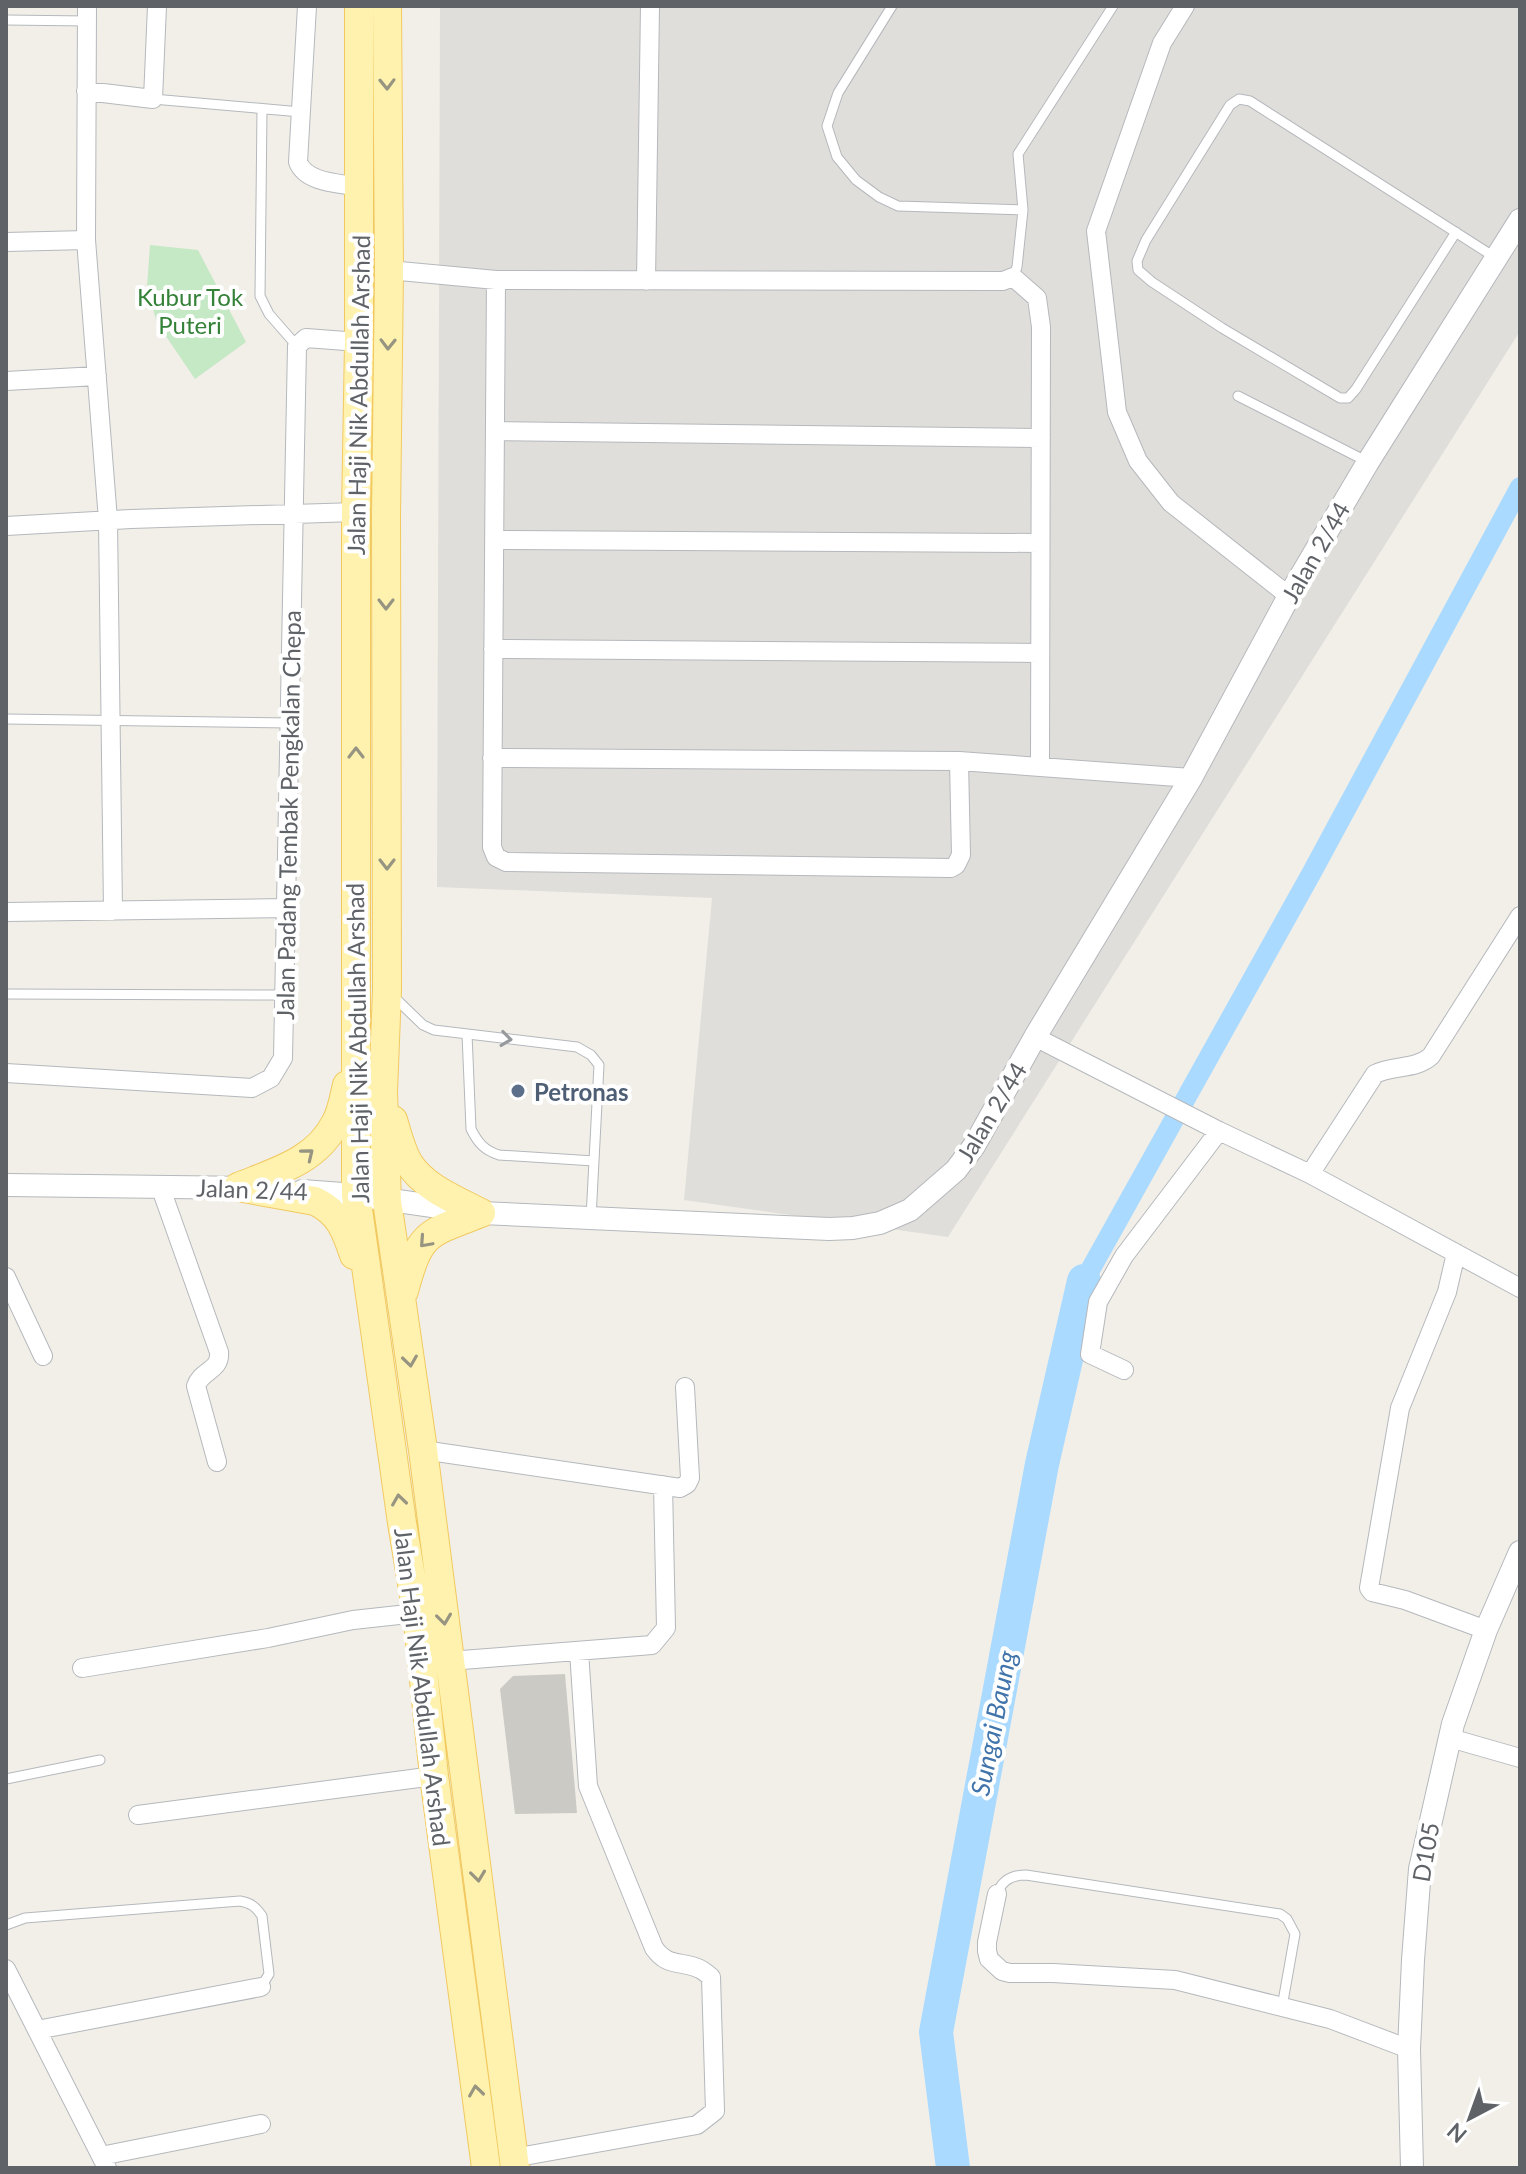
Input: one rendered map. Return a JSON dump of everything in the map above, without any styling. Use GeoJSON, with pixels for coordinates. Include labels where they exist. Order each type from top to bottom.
{"type":"FeatureCollection","features":[{"type":"Feature","properties":{"kind":"main road","name":"Jalan Haji Nik Abdullah Arshad"},"geometry":{"type":"LineString","coordinates":[[359,6],[356,1195],[417,1613],[434,1776],[486,2168]]}},
{"type":"Feature","properties":{"kind":"main road","name":"Jalan Haji Nik Abdullah Arshad"},"geometry":{"type":"LineString","coordinates":[[387,6],[387,990],[383,1092],[387,1201],[423,1450],[514,2163]]}},
{"type":"Feature","properties":{"kind":"main road"},"geometry":{"type":"LineString","coordinates":[[238,1187],[299,1162],[326,1138],[338,1120],[355,1053]]}},
{"type":"Feature","properties":{"kind":"main road"},"geometry":{"type":"LineString","coordinates":[[383,1092],[407,1160],[416,1173],[438,1191],[481,1213]]}},
{"type":"Feature","properties":{"kind":"main road"},"geometry":{"type":"LineString","coordinates":[[238,1187],[327,1206],[345,1227],[372,1309]]}},
{"type":"Feature","properties":{"kind":"main road"},"geometry":{"type":"LineString","coordinates":[[402,1301],[413,1258],[428,1236],[481,1213]]}},
{"type":"Feature","properties":{"kind":"street"},"geometry":{"type":"LineString","coordinates":[[86,91],[153,99],[157,6]]}},
{"type":"Feature","properties":{"kind":"street"},"geometry":{"type":"LineString","coordinates":[[307,6],[298,162],[308,176],[359,187]]}},
{"type":"Feature","properties":{"kind":"street"},"geometry":{"type":"LineString","coordinates":[[646,281],[650,6]]}},
{"type":"Feature","properties":{"kind":"street"},"geometry":{"type":"LineString","coordinates":[[1185,6],[1162,43],[1096,231],[1117,412],[1138,461],[1171,503],[1289,596]]}},
{"type":"Feature","properties":{"kind":"street"},"geometry":{"type":"LineString","coordinates":[[87,13],[86,240],[108,520],[113,911]]}},
{"type":"Feature","properties":{"kind":"street","name":"Jalan 2/44"},"geometry":{"type":"LineString","coordinates":[[6,1185],[238,1187],[356,1195],[481,1213],[829,1229],[880,1223],[910,1210],[956,1170],[974,1146],[1035,1037],[1191,778],[1289,596],[1368,462],[1520,220]]}},
{"type":"Feature","properties":{"kind":"street"},"geometry":{"type":"LineString","coordinates":[[6,242],[86,240]]}},
{"type":"Feature","properties":{"kind":"street"},"geometry":{"type":"LineString","coordinates":[[389,270],[496,280],[1003,281],[1013,277],[1034,294],[1039,306],[1041,327],[1040,767]]}},
{"type":"Feature","properties":{"kind":"street"},"geometry":{"type":"LineString","coordinates":[[496,280],[493,853],[501,861],[946,869],[956,865],[961,855],[959,761]]}},
{"type":"Feature","properties":{"kind":"street"},"geometry":{"type":"LineString","coordinates":[[297,346],[306,338],[359,342]]}},
{"type":"Feature","properties":{"kind":"street","name":"Jalan Padang Tembak Pengkalan Chepa"},"geometry":{"type":"LineString","coordinates":[[6,1073],[252,1088],[271,1078],[283,1058],[297,346]]}},
{"type":"Feature","properties":{"kind":"street"},"geometry":{"type":"LineString","coordinates":[[6,381],[97,376]]}},
{"type":"Feature","properties":{"kind":"street"},"geometry":{"type":"LineString","coordinates":[[495,431],[1041,438]]}},
{"type":"Feature","properties":{"kind":"street"},"geometry":{"type":"LineString","coordinates":[[6,526],[356,512]]}},
{"type":"Feature","properties":{"kind":"street"},"geometry":{"type":"LineString","coordinates":[[494,540],[1040,543]]}},
{"type":"Feature","properties":{"kind":"street"},"geometry":{"type":"LineString","coordinates":[[493,649],[1040,653]]}},
{"type":"Feature","properties":{"kind":"street"},"geometry":{"type":"LineString","coordinates":[[492,758],[959,761],[1191,778]]}},
{"type":"Feature","properties":{"kind":"street"},"geometry":{"type":"LineString","coordinates":[[6,912],[286,908]]}},
{"type":"Feature","properties":{"kind":"street"},"geometry":{"type":"LineString","coordinates":[[1310,1174],[1375,1074],[1421,1063],[1431,1056],[1520,916]]}},
{"type":"Feature","properties":{"kind":"street"},"geometry":{"type":"LineString","coordinates":[[1035,1037],[1310,1174],[1520,1288]]}},
{"type":"Feature","properties":{"kind":"street"},"geometry":{"type":"LineString","coordinates":[[1124,1370],[1090,1354],[1098,1302],[1124,1256],[1219,1131]]}},
{"type":"Feature","properties":{"kind":"street"},"geometry":{"type":"LineString","coordinates":[[160,1186],[219,1352],[216,1366],[200,1377],[196,1386],[217,1462]]}},
{"type":"Feature","properties":{"kind":"street"},"geometry":{"type":"LineString","coordinates":[[1456,1253],[1447,1292],[1400,1408],[1369,1588],[1372,1592],[1418,1604],[1486,1630]]}},
{"type":"Feature","properties":{"kind":"street"},"geometry":{"type":"LineString","coordinates":[[6,1277],[43,1356]]}},
{"type":"Feature","properties":{"kind":"street"},"geometry":{"type":"LineString","coordinates":[[423,1450],[680,1488],[690,1478],[685,1387]]}},
{"type":"Feature","properties":{"kind":"street"},"geometry":{"type":"LineString","coordinates":[[449,1661],[652,1645],[666,1628],[663,1485]]}},
{"type":"Feature","properties":{"kind":"street","name":"D105"},"geometry":{"type":"LineString","coordinates":[[1412,2168],[1409,2049],[1420,1869],[1450,1738],[1486,1630],[1520,1552]]}},
{"type":"Feature","properties":{"kind":"street"},"geometry":{"type":"LineString","coordinates":[[82,1668],[268,1638],[353,1620],[417,1613]]}},
{"type":"Feature","properties":{"kind":"street"},"geometry":{"type":"LineString","coordinates":[[514,2163],[697,2125],[715,2111],[711,1977],[700,1969],[671,1963],[654,1948],[588,1786],[579,1651]]}},
{"type":"Feature","properties":{"kind":"street"},"geometry":{"type":"LineString","coordinates":[[1450,1738],[1520,1758]]}},
{"type":"Feature","properties":{"kind":"street"},"geometry":{"type":"LineString","coordinates":[[138,1815],[434,1776]]}},
{"type":"Feature","properties":{"kind":"street"},"geometry":{"type":"LineString","coordinates":[[997,1894],[987,1951],[989,1959],[1002,1971],[1175,1980],[1330,2019],[1409,2049]]}},
{"type":"Feature","properties":{"kind":"street"},"geometry":{"type":"LineString","coordinates":[[6,1969],[102,2164],[261,2124]]}},
{"type":"Feature","properties":{"kind":"street"},"geometry":{"type":"LineString","coordinates":[[37,2030],[261,1987]]}},
{"type":"Feature","properties":{"kind":"lane"},"geometry":{"type":"LineString","coordinates":[[892,6],[838,93],[827,126],[837,157],[856,180],[898,206],[1023,210]]}},
{"type":"Feature","properties":{"kind":"lane"},"geometry":{"type":"LineString","coordinates":[[1013,277],[1017,267],[1023,210],[1017,158],[1019,150],[1113,6]]}},
{"type":"Feature","properties":{"kind":"lane"},"geometry":{"type":"LineString","coordinates":[[6,20],[87,13]]}},
{"type":"Feature","properties":{"kind":"lane"},"geometry":{"type":"LineString","coordinates":[[153,99],[301,112]]}},
{"type":"Feature","properties":{"kind":"lane"},"geometry":{"type":"LineString","coordinates":[[1456,232],[1348,398],[1340,398],[1222,328],[1152,282],[1138,270],[1137,261],[1146,240],[1230,105],[1239,99],[1250,101],[1456,232],[1496,258]]}},
{"type":"Feature","properties":{"kind":"lane"},"geometry":{"type":"LineString","coordinates":[[262,109],[260,296],[269,314],[297,346]]}},
{"type":"Feature","properties":{"kind":"lane"},"geometry":{"type":"LineString","coordinates":[[1238,396],[1368,462]]}},
{"type":"Feature","properties":{"kind":"lane"},"geometry":{"type":"LineString","coordinates":[[6,719],[289,723]]}},
{"type":"Feature","properties":{"kind":"lane"},"geometry":{"type":"LineString","coordinates":[[387,990],[423,1025],[434,1030],[577,1047],[591,1055],[599,1065],[591,1218]]}},
{"type":"Feature","properties":{"kind":"lane"},"geometry":{"type":"LineString","coordinates":[[6,994],[284,995]]}},
{"type":"Feature","properties":{"kind":"lane"},"geometry":{"type":"LineString","coordinates":[[467,1034],[471,1129],[478,1142],[499,1155],[594,1161]]}},
{"type":"Feature","properties":{"kind":"lane"},"geometry":{"type":"LineString","coordinates":[[6,1779],[100,1760]]}},
{"type":"Feature","properties":{"kind":"lane"},"geometry":{"type":"LineString","coordinates":[[997,1894],[1010,1877],[1026,1875],[1280,1914],[1287,1919],[1295,1934],[1282,2007]]}},
{"type":"Feature","properties":{"kind":"lane"},"geometry":{"type":"LineString","coordinates":[[6,1925],[25,1918],[240,1901],[257,1908],[262,1916],[269,1974],[261,1987]]}},
{"type":"Feature","properties":{"kind":"shaded area"},"geometry":{"type":"Polygon","coordinates":[[[440,6],[1520,6],[1520,331],[948,1237],[684,1200],[712,898],[437,887],[440,6]]]}},
{"type":"Feature","properties":{"kind":"green space","name":"Kubur Tok Puteri"},"geometry":{"type":"Polygon","coordinates":[[[150,245],[198,250],[246,342],[195,379],[157,323],[147,287],[150,245]]]}},
{"type":"Feature","properties":{"kind":"building"},"geometry":{"type":"Polygon","coordinates":[[[565,1674],[577,1813],[515,1814],[500,1689],[513,1676],[565,1674]]]}},
{"type":"Feature","properties":{"kind":"waterway"},"geometry":{"type":"LineString","coordinates":[[1084,1281],[1311,874],[1520,487]]}},
{"type":"Feature","properties":{"kind":"waterway","name":"Sungai Baung"},"geometry":{"type":"LineString","coordinates":[[953,2168],[936,2032],[1042,1464],[1084,1281]]}},
{"type":"Feature","properties":{"kind":"place","name":"Petronas"},"geometry":{"type":"Point","coordinates":[518,1091]}}]}
